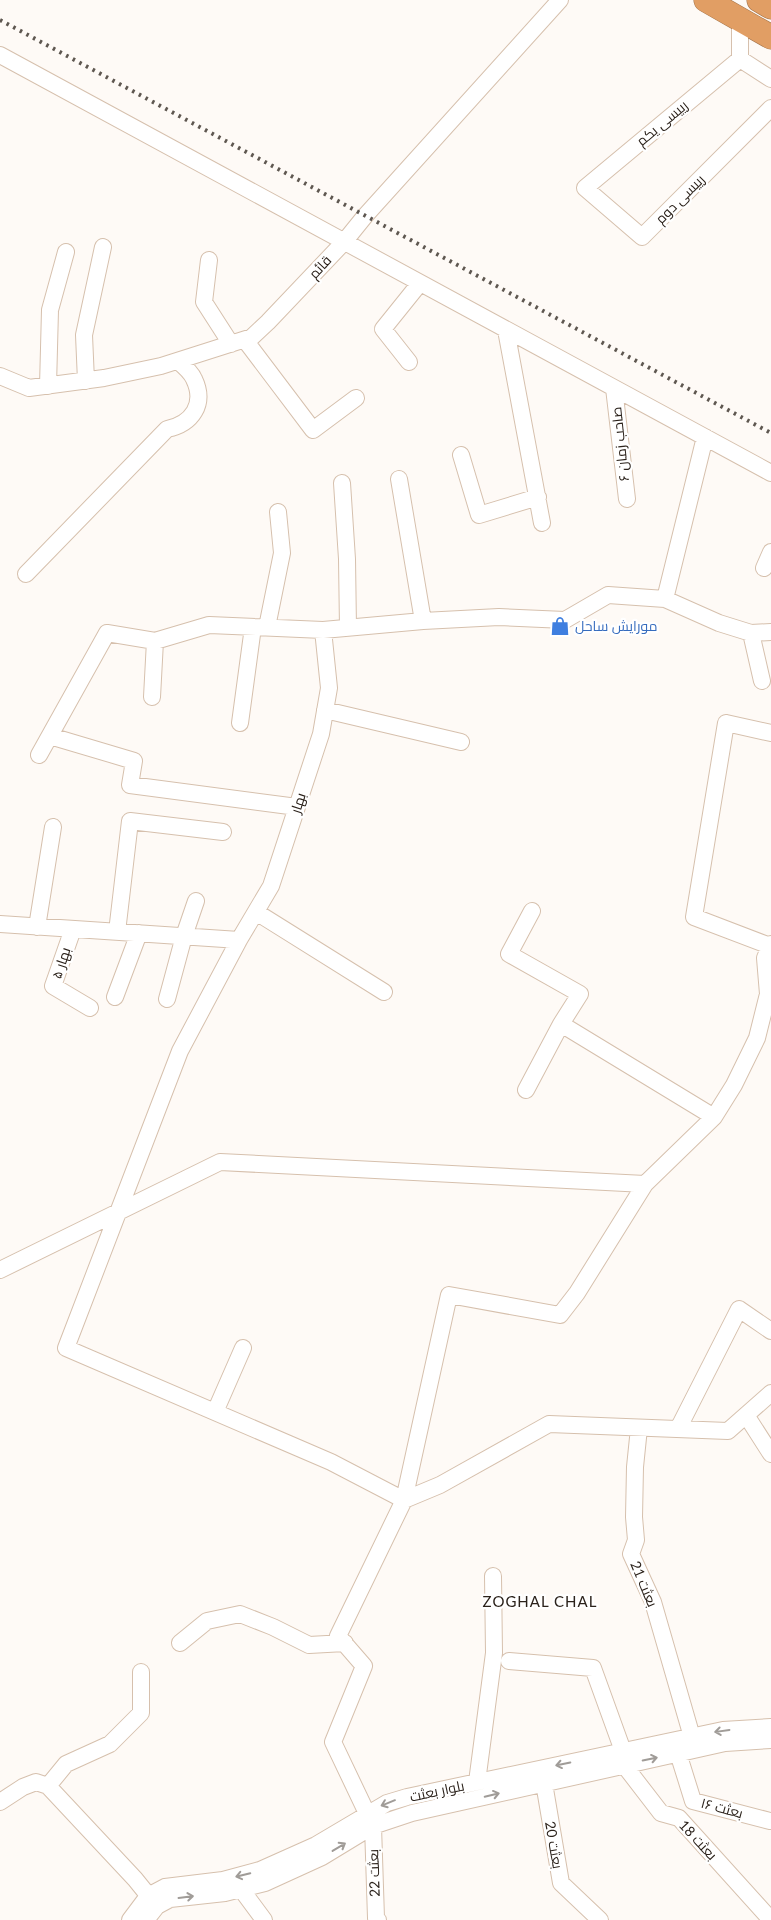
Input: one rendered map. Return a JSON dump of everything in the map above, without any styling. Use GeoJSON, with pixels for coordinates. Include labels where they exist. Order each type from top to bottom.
{"type":"FeatureCollection","features":[{"type":"Feature","properties":{"kind":"highway"},"geometry":{"type":"LineString","coordinates":[[706,0],[771,37]]}},
{"type":"Feature","properties":{"kind":"highway"},"geometry":{"type":"LineString","coordinates":[[759,0],[771,7]]}},
{"type":"Feature","properties":{"kind":"street","name":"قائم"},"geometry":{"type":"LineString","coordinates":[[0,376],[29,388],[48,386],[161,366],[252,338],[344,242],[365,216],[560,0]]}},
{"type":"Feature","properties":{"kind":"street"},"geometry":{"type":"LineString","coordinates":[[740,20],[740,59],[771,79]]}},
{"type":"Feature","properties":{"kind":"street"},"geometry":{"type":"LineString","coordinates":[[0,55],[771,473]]}},
{"type":"Feature","properties":{"kind":"street","name":"رییسی یکم"},"geometry":{"type":"LineString","coordinates":[[585,188],[740,59]]}},
{"type":"Feature","properties":{"kind":"street","name":"رییسی دوم"},"geometry":{"type":"LineString","coordinates":[[585,188],[642,236],[771,108]]}},
{"type":"Feature","properties":{"kind":"street"},"geometry":{"type":"LineString","coordinates":[[86,380],[84,335],[104,247]]}},
{"type":"Feature","properties":{"kind":"street"},"geometry":{"type":"LineString","coordinates":[[48,386],[50,310],[66,252]]}},
{"type":"Feature","properties":{"kind":"street"},"geometry":{"type":"LineString","coordinates":[[209,260],[204,302],[313,430],[356,398]]}},
{"type":"Feature","properties":{"kind":"street"},"geometry":{"type":"LineString","coordinates":[[408,362],[383,329],[420,283]]}},
{"type":"Feature","properties":{"kind":"street"},"geometry":{"type":"LineString","coordinates":[[506,330],[542,523]]}},
{"type":"Feature","properties":{"kind":"street"},"geometry":{"type":"LineString","coordinates":[[26,574],[167,429],[178,427],[188,421],[198,403],[198,390],[194,376],[178,360]]}},
{"type":"Feature","properties":{"kind":"street","name":"صاحب زمان ۶"},"geometry":{"type":"LineString","coordinates":[[614,388],[627,499]]}},
{"type":"Feature","properties":{"kind":"street"},"geometry":{"type":"LineString","coordinates":[[665,599],[705,437]]}},
{"type":"Feature","properties":{"kind":"street"},"geometry":{"type":"LineString","coordinates":[[461,455],[479,515],[538,497]]}},
{"type":"Feature","properties":{"kind":"street"},"geometry":{"type":"LineString","coordinates":[[399,479],[422,621]]}},
{"type":"Feature","properties":{"kind":"street"},"geometry":{"type":"LineString","coordinates":[[342,483],[348,628]]}},
{"type":"Feature","properties":{"kind":"street"},"geometry":{"type":"LineString","coordinates":[[240,723],[260,627],[282,553],[278,512]]}},
{"type":"Feature","properties":{"kind":"street"},"geometry":{"type":"LineString","coordinates":[[764,568],[771,552]]}},
{"type":"Feature","properties":{"kind":"street"},"geometry":{"type":"LineString","coordinates":[[39,755],[107,633],[155,641],[209,624],[323,630],[422,621],[500,617],[565,620],[608,596],[665,599],[719,623],[750,633],[771,632]]}},
{"type":"Feature","properties":{"kind":"street","name":"بهار"},"geometry":{"type":"LineString","coordinates":[[215,1412],[66,1348],[180,1051],[239,940],[271,886],[321,734],[329,688],[323,630]]}},
{"type":"Feature","properties":{"kind":"street"},"geometry":{"type":"LineString","coordinates":[[750,633],[762,681]]}},
{"type":"Feature","properties":{"kind":"street"},"geometry":{"type":"LineString","coordinates":[[152,697],[155,641]]}},
{"type":"Feature","properties":{"kind":"street"},"geometry":{"type":"LineString","coordinates":[[325,710],[461,742]]}},
{"type":"Feature","properties":{"kind":"street"},"geometry":{"type":"LineString","coordinates":[[370,1820],[332,1742],[364,1666],[338,1636],[404,1500],[449,1296],[560,1315],[577,1293],[646,1184],[714,1118],[734,1085],[757,1038],[769,994],[765,958],[770,945],[694,917],[726,723],[771,733]]}},
{"type":"Feature","properties":{"kind":"street"},"geometry":{"type":"LineString","coordinates":[[50,736],[134,761],[130,785],[297,807]]}},
{"type":"Feature","properties":{"kind":"street"},"geometry":{"type":"LineString","coordinates":[[118,932],[130,821],[223,832]]}},
{"type":"Feature","properties":{"kind":"street"},"geometry":{"type":"LineString","coordinates":[[37,926],[52,828]]}},
{"type":"Feature","properties":{"kind":"street"},"geometry":{"type":"LineString","coordinates":[[167,999],[184,936],[196,901]]}},
{"type":"Feature","properties":{"kind":"street"},"geometry":{"type":"LineString","coordinates":[[526,1090],[561,1024],[580,994],[509,954],[532,911]]}},
{"type":"Feature","properties":{"kind":"street"},"geometry":{"type":"LineString","coordinates":[[256,912],[384,992]]}},
{"type":"Feature","properties":{"kind":"street"},"geometry":{"type":"LineString","coordinates":[[0,924],[239,940]]}},
{"type":"Feature","properties":{"kind":"street","name":"بهار ۵"},"geometry":{"type":"LineString","coordinates":[[72,929],[53,986],[90,1008]]}},
{"type":"Feature","properties":{"kind":"street"},"geometry":{"type":"LineString","coordinates":[[115,997],[139,933]]}},
{"type":"Feature","properties":{"kind":"street"},"geometry":{"type":"LineString","coordinates":[[561,1024],[714,1118]]}},
{"type":"Feature","properties":{"kind":"street"},"geometry":{"type":"LineString","coordinates":[[0,1270],[220,1162],[646,1184]]}},
{"type":"Feature","properties":{"kind":"street"},"geometry":{"type":"LineString","coordinates":[[678,1429],[739,1309],[771,1331]]}},
{"type":"Feature","properties":{"kind":"street"},"geometry":{"type":"LineString","coordinates":[[243,1348],[215,1412],[331,1462],[404,1500]]}},
{"type":"Feature","properties":{"kind":"street"},"geometry":{"type":"LineString","coordinates":[[404,1500],[440,1485],[549,1424],[728,1431],[771,1393]]}},
{"type":"Feature","properties":{"kind":"street"},"geometry":{"type":"LineString","coordinates":[[746,1415],[771,1454]]}},
{"type":"Feature","properties":{"kind":"street","name":"بعثت 21"},"geometry":{"type":"LineString","coordinates":[[639,1428],[634,1516],[636,1540],[631,1554],[653,1602],[692,1736]]}},
{"type":"Feature","properties":{"kind":"street"},"geometry":{"type":"LineString","coordinates":[[477,1782],[494,1653],[493,1576]]}},
{"type":"Feature","properties":{"kind":"street"},"geometry":{"type":"LineString","coordinates":[[180,1643],[207,1621],[240,1614],[273,1627],[309,1645],[345,1644]]}},
{"type":"Feature","properties":{"kind":"street","name":"بعثت 18"},"geometry":{"type":"LineString","coordinates":[[509,1661],[593,1668],[624,1758],[661,1813],[679,1818],[771,1920]]}},
{"type":"Feature","properties":{"kind":"street"},"geometry":{"type":"LineString","coordinates":[[48,1786],[66,1764],[110,1744],[141,1713],[142,1672]]}},
{"type":"Feature","properties":{"kind":"street","name":"بلوار بعثت"},"geometry":{"type":"LineString","coordinates":[[146,1920],[153,1901],[165,1887],[222,1880],[260,1870],[370,1820],[412,1813],[544,1783],[692,1736],[723,1730],[771,1727]]}},
{"type":"Feature","properties":{"kind":"street","name":"بلوار بعثت"},"geometry":{"type":"LineString","coordinates":[[153,1901],[225,1893],[265,1883],[322,1857],[370,1820],[387,1803],[407,1796],[477,1782],[624,1758],[678,1753],[725,1743],[771,1740]]}},
{"type":"Feature","properties":{"kind":"street","name":"بعثت ۱۶"},"geometry":{"type":"LineString","coordinates":[[678,1753],[693,1801],[770,1821]]}},
{"type":"Feature","properties":{"kind":"street"},"geometry":{"type":"LineString","coordinates":[[0,1802],[23,1787],[36,1782],[48,1786],[135,1879],[153,1901],[130,1920]]}},
{"type":"Feature","properties":{"kind":"street","name":"بعثت 20"},"geometry":{"type":"LineString","coordinates":[[544,1783],[561,1883],[600,1920]]}},
{"type":"Feature","properties":{"kind":"street","name":"بعثت 22"},"geometry":{"type":"LineString","coordinates":[[370,1820],[376,1918],[378,1920]]}},
{"type":"Feature","properties":{"kind":"street"},"geometry":{"type":"LineString","coordinates":[[241,1888],[264,1920]]}},
{"type":"Feature","properties":{"kind":"railway"},"geometry":{"type":"LineString","coordinates":[[0,20],[771,433]]}},
{"type":"Feature","properties":{"kind":"place","name":"مورایش ساحل"},"geometry":{"type":"Point","coordinates":[560,626]}},
{"type":"Feature","properties":{"kind":"district","name":"ZOGHAL CHAL"},"geometry":{"type":"Point","coordinates":[540,1602]}}]}
